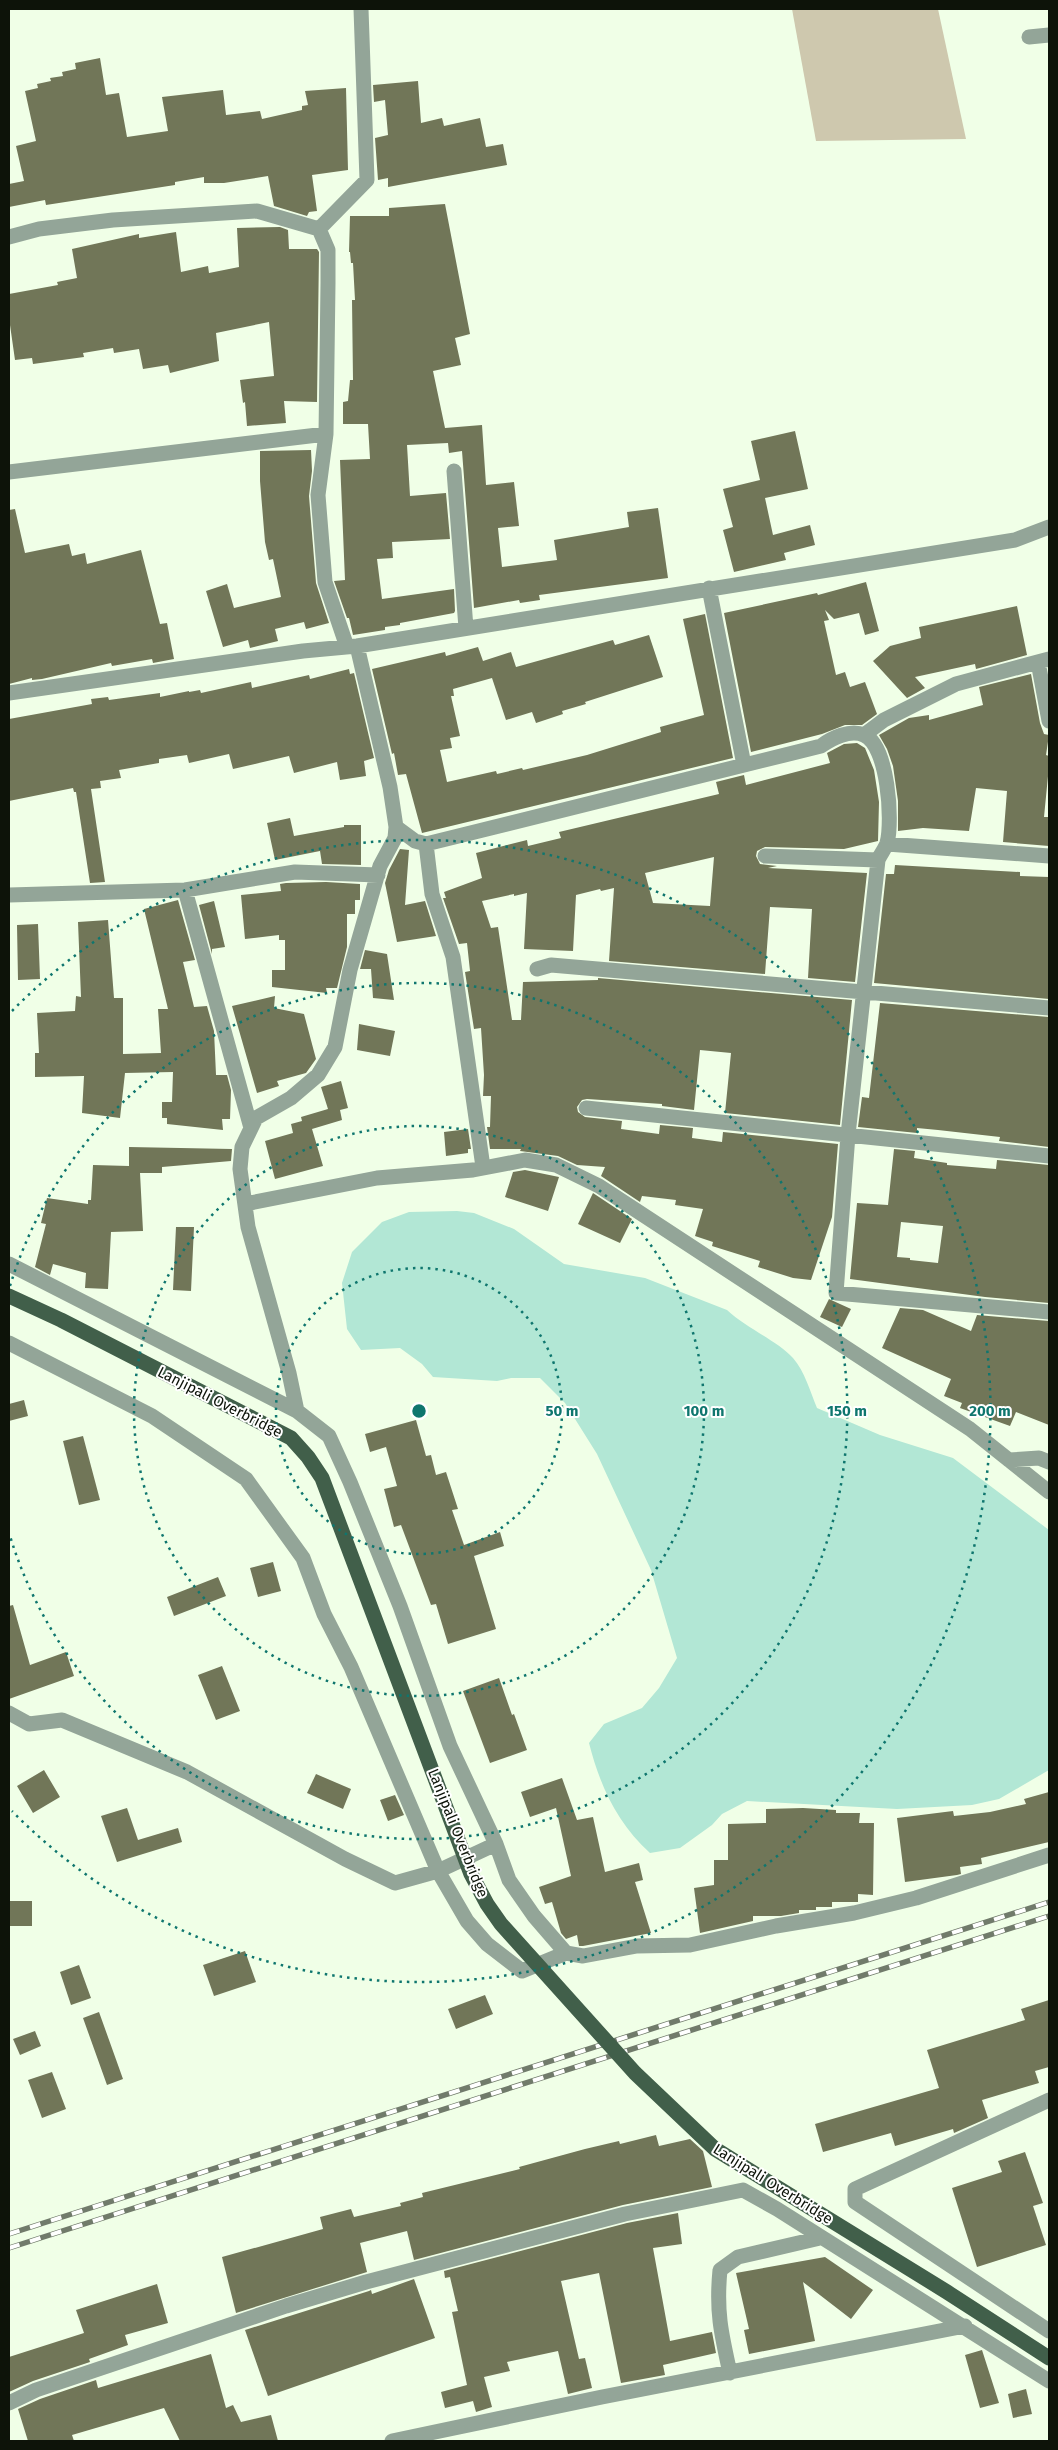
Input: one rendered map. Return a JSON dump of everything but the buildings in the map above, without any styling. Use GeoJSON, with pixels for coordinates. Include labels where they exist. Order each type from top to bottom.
{"type":"FeatureCollection","features":[{"type":"Feature","properties":{"kind":"main road","name":"Lanjipali Overbridge"},"geometry":{"type":"LineString","coordinates":[[9,1296],[61,1320],[291,1438],[308,1457],[322,1478],[471,1874],[487,1904],[501,1924],[642,2080],[715,2149],[947,2292],[1049,2358]]}},
{"type":"Feature","properties":{"kind":"street"},"geometry":{"type":"LineString","coordinates":[[319,228],[367,180],[361,9]]}},
{"type":"Feature","properties":{"kind":"street"},"geometry":{"type":"LineString","coordinates":[[1029,36],[1049,35]]}},
{"type":"Feature","properties":{"kind":"street"},"geometry":{"type":"LineString","coordinates":[[9,237],[39,229],[113,220],[257,211],[319,228]]}},
{"type":"Feature","properties":{"kind":"street"},"geometry":{"type":"LineString","coordinates":[[297,1411],[289,1373],[248,1227],[240,1169],[242,1147],[256,1118],[291,1098],[318,1075],[336,1047],[350,970],[380,866],[395,838],[396,827],[390,787],[352,646],[326,582],[318,494],[326,434],[328,250],[319,228]]}},
{"type":"Feature","properties":{"kind":"street"},"geometry":{"type":"LineString","coordinates":[[9,472],[326,434]]}},
{"type":"Feature","properties":{"kind":"street"},"geometry":{"type":"LineString","coordinates":[[454,471],[466,628]]}},
{"type":"Feature","properties":{"kind":"street"},"geometry":{"type":"LineString","coordinates":[[9,693],[303,651],[352,646],[466,628],[1015,540],[1049,527]]}},
{"type":"Feature","properties":{"kind":"street"},"geometry":{"type":"LineString","coordinates":[[709,588],[744,765]]}},
{"type":"Feature","properties":{"kind":"street"},"geometry":{"type":"LineString","coordinates":[[396,827],[415,841],[426,844],[821,746],[830,740],[847,734],[864,735],[884,720],[956,684],[1044,661],[1049,721]]}},
{"type":"Feature","properties":{"kind":"street"},"geometry":{"type":"LineString","coordinates":[[864,735],[876,747],[886,779],[890,808],[887,844],[878,860],[862,991],[848,1135],[836,1293],[1049,1312]]}},
{"type":"Feature","properties":{"kind":"street"},"geometry":{"type":"LineString","coordinates":[[426,844],[432,894],[453,957],[483,1168]]}},
{"type":"Feature","properties":{"kind":"street"},"geometry":{"type":"LineString","coordinates":[[887,844],[1049,856]]}},
{"type":"Feature","properties":{"kind":"street"},"geometry":{"type":"LineString","coordinates":[[765,856],[878,860]]}},
{"type":"Feature","properties":{"kind":"street"},"geometry":{"type":"LineString","coordinates":[[9,896],[185,890],[295,872],[378,875]]}},
{"type":"Feature","properties":{"kind":"street"},"geometry":{"type":"LineString","coordinates":[[185,890],[251,1128]]}},
{"type":"Feature","properties":{"kind":"street"},"geometry":{"type":"LineString","coordinates":[[537,969],[551,965],[1049,1008]]}},
{"type":"Feature","properties":{"kind":"street"},"geometry":{"type":"LineString","coordinates":[[586,1108],[1049,1156]]}},
{"type":"Feature","properties":{"kind":"street"},"geometry":{"type":"LineString","coordinates":[[244,1204],[377,1178],[483,1168],[525,1160],[556,1165],[599,1186],[970,1429],[1049,1492]]}},
{"type":"Feature","properties":{"kind":"street"},"geometry":{"type":"LineString","coordinates":[[9,1264],[297,1411],[329,1436],[347,1474],[400,1606],[450,1746],[496,1844],[509,1880],[534,1916],[566,1953]]}},
{"type":"Feature","properties":{"kind":"street"},"geometry":{"type":"LineString","coordinates":[[9,1343],[152,1416],[246,1479],[303,1558],[324,1614],[351,1667],[438,1871],[467,1921],[487,1944],[522,1972],[566,1953],[583,1956],[637,1946],[690,1945],[776,1926],[854,1913],[916,1898],[1049,1855]]}},
{"type":"Feature","properties":{"kind":"street"},"geometry":{"type":"LineString","coordinates":[[1009,1460],[1039,1458],[1049,1462]]}},
{"type":"Feature","properties":{"kind":"street"},"geometry":{"type":"LineString","coordinates":[[9,1713],[29,1724],[62,1720],[187,1772],[345,1860],[395,1883],[438,1871],[496,1844]]}},
{"type":"Feature","properties":{"kind":"street"},"geometry":{"type":"LineString","coordinates":[[1049,2100],[855,2189],[855,2202],[1049,2331]]}},
{"type":"Feature","properties":{"kind":"street"},"geometry":{"type":"LineString","coordinates":[[9,2403],[36,2390],[286,2306],[366,2282],[626,2214],[743,2190],[777,2209],[820,2238],[965,2326],[1049,2381]]}},
{"type":"Feature","properties":{"kind":"street"},"geometry":{"type":"LineString","coordinates":[[730,2373],[720,2331],[717,2301],[720,2270],[738,2258],[820,2238]]}},
{"type":"Feature","properties":{"kind":"street"},"geometry":{"type":"LineString","coordinates":[[392,2441],[602,2397],[965,2326]]}},
{"type":"Feature","properties":{"kind":"shaded area"},"geometry":{"type":"Polygon","coordinates":[[[792,9],[938,9],[966,139],[816,141],[792,9]]]}},
{"type":"Feature","properties":{"kind":"water"},"geometry":{"type":"Polygon","coordinates":[[[457,1211],[474,1213],[514,1229],[564,1264],[645,1278],[727,1310],[793,1358],[804,1375],[817,1408],[880,1435],[953,1458],[1049,1530],[1049,1770],[999,1799],[972,1805],[897,1809],[747,1801],[722,1814],[712,1825],[680,1848],[650,1853],[628,1829],[611,1803],[593,1759],[589,1743],[604,1724],[642,1708],[659,1688],[677,1658],[651,1570],[597,1454],[565,1403],[540,1378],[511,1378],[497,1381],[433,1377],[422,1364],[400,1348],[361,1350],[347,1329],[342,1283],[352,1252],[382,1222],[409,1212],[457,1211]]]}},
{"type":"Feature","properties":{"kind":"railway"},"geometry":{"type":"LineString","coordinates":[[9,2234],[1049,1902]]}},
{"type":"Feature","properties":{"kind":"railway"},"geometry":{"type":"LineString","coordinates":[[9,2248],[1049,1916]]}}]}
